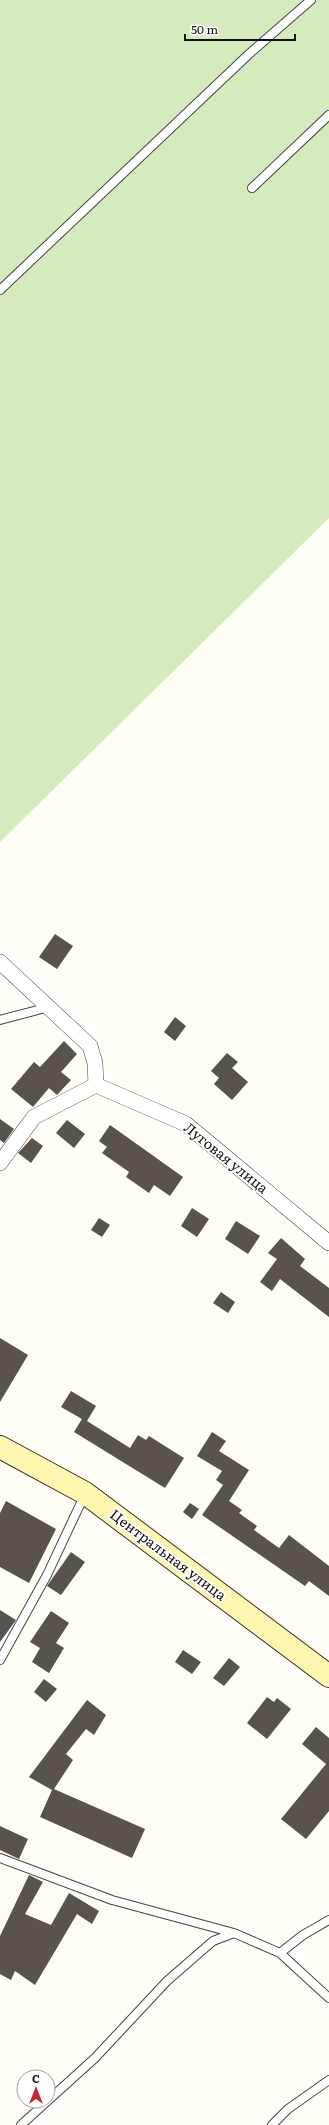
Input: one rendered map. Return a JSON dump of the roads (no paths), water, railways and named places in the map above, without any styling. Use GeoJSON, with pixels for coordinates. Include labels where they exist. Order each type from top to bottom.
{"type":"FeatureCollection","features":[{"type":"Feature","properties":{"kind":"main road","name":"Центральная улица"},"geometry":{"type":"LineString","coordinates":[[0,1447],[86,1493],[329,1676]]}},
{"type":"Feature","properties":{"kind":"street"},"geometry":{"type":"LineString","coordinates":[[0,962],[90,1046],[95,1063],[96,1085],[34,1117],[0,1163]]}},
{"type":"Feature","properties":{"kind":"street","name":"Луговая улица"},"geometry":{"type":"LineString","coordinates":[[96,1085],[186,1124],[329,1242]]}},
{"type":"Feature","properties":{"kind":"lane"},"geometry":{"type":"LineString","coordinates":[[0,290],[250,54],[311,0]]}},
{"type":"Feature","properties":{"kind":"lane"},"geometry":{"type":"LineString","coordinates":[[252,188],[329,115]]}},
{"type":"Feature","properties":{"kind":"lane"},"geometry":{"type":"LineString","coordinates":[[0,1020],[48,1007]]}},
{"type":"Feature","properties":{"kind":"lane"},"geometry":{"type":"LineString","coordinates":[[0,1660],[47,1575],[86,1493]]}},
{"type":"Feature","properties":{"kind":"lane"},"geometry":{"type":"LineString","coordinates":[[0,1858],[112,1900],[234,1933],[280,1953],[329,1998]]}},
{"type":"Feature","properties":{"kind":"lane"},"geometry":{"type":"LineString","coordinates":[[280,1953],[303,1935],[329,1920]]}},
{"type":"Feature","properties":{"kind":"lane"},"geometry":{"type":"LineString","coordinates":[[21,2125],[95,2058],[167,1981],[213,1941],[234,1933]]}},
{"type":"Feature","properties":{"kind":"lane"},"geometry":{"type":"LineString","coordinates":[[272,2125],[288,2109],[329,2080]]}}]}
